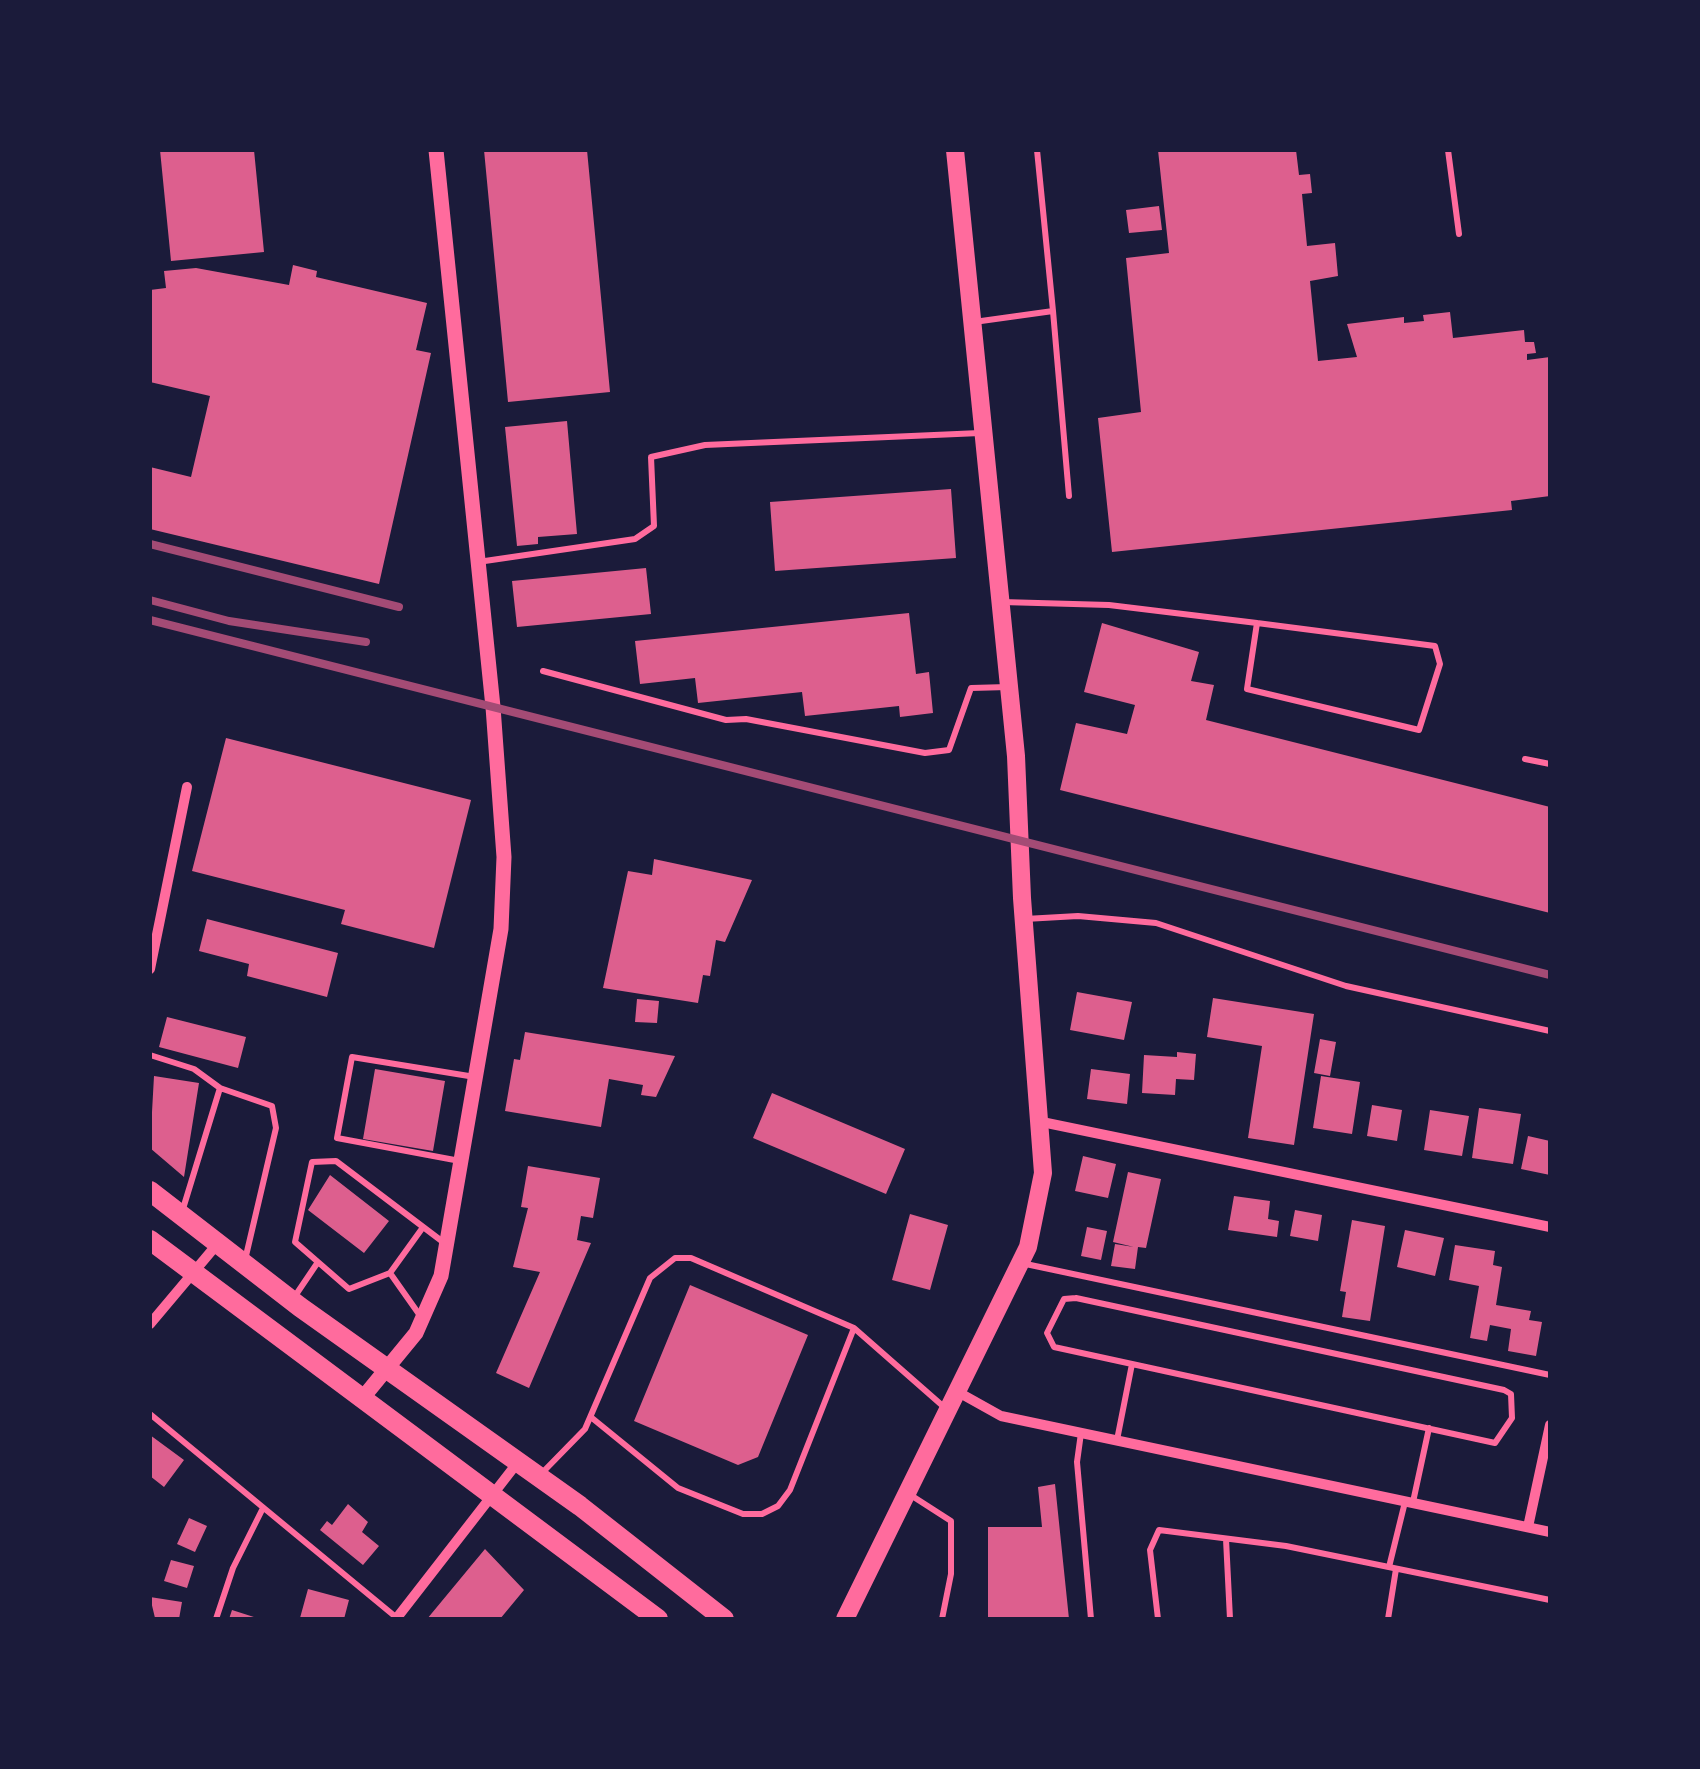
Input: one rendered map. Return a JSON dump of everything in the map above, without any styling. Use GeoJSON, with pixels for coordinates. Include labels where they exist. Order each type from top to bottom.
{"type":"FeatureCollection","features":[{"type":"Feature","properties":{"kind":"main road"},"geometry":{"type":"LineString","coordinates":[[845,1619],[1020,1263],[1040,1202],[1042,1122],[1024,919],[1010,687],[955,150]]}},
{"type":"Feature","properties":{"kind":"main road"},"geometry":{"type":"LineString","coordinates":[[150,1191],[292,1300],[538,1476],[724,1619]]}},
{"type":"Feature","properties":{"kind":"main road"},"geometry":{"type":"LineString","coordinates":[[150,1240],[658,1619]]}},
{"type":"Feature","properties":{"kind":"street"},"geometry":{"type":"LineString","coordinates":[[362,1400],[423,1320],[448,1246],[501,929],[504,856],[436,150]]}},
{"type":"Feature","properties":{"kind":"street"},"geometry":{"type":"LineString","coordinates":[[150,970],[187,787]]}},
{"type":"Feature","properties":{"kind":"street"},"geometry":{"type":"LineString","coordinates":[[1042,1122],[1550,1227]]}},
{"type":"Feature","properties":{"kind":"street"},"geometry":{"type":"LineString","coordinates":[[150,1324],[218,1242]]}},
{"type":"Feature","properties":{"kind":"street"},"geometry":{"type":"LineString","coordinates":[[958,1392],[1000,1416],[1550,1532]]}},
{"type":"Feature","properties":{"kind":"street"},"geometry":{"type":"LineString","coordinates":[[1528,1527],[1550,1424]]}},
{"type":"Feature","properties":{"kind":"street"},"geometry":{"type":"LineString","coordinates":[[396,1619],[519,1462]]}},
{"type":"Feature","properties":{"kind":"lane"},"geometry":{"type":"LineString","coordinates":[[1037,150],[1069,496]]}},
{"type":"Feature","properties":{"kind":"lane"},"geometry":{"type":"LineString","coordinates":[[1448,150],[1458,234]]}},
{"type":"Feature","properties":{"kind":"lane"},"geometry":{"type":"LineString","coordinates":[[972,322],[1053,312]]}},
{"type":"Feature","properties":{"kind":"lane"},"geometry":{"type":"LineString","coordinates":[[477,562],[635,539],[654,526],[650,456],[706,445],[984,432]]}},
{"type":"Feature","properties":{"kind":"lane"},"geometry":{"type":"LineString","coordinates":[[1001,602],[1109,605],[1257,623],[1435,646],[1440,664],[1419,730],[1246,688],[1257,623]]}},
{"type":"Feature","properties":{"kind":"lane"},"geometry":{"type":"LineString","coordinates":[[543,671],[726,720],[746,719],[925,754],[949,750],[971,688],[1010,687]]}},
{"type":"Feature","properties":{"kind":"lane"},"geometry":{"type":"LineString","coordinates":[[1525,759],[1550,764]]}},
{"type":"Feature","properties":{"kind":"lane"},"geometry":{"type":"LineString","coordinates":[[1024,919],[1078,916],[1156,924],[1346,986],[1550,1031]]}},
{"type":"Feature","properties":{"kind":"lane"},"geometry":{"type":"LineString","coordinates":[[150,1056],[194,1069],[220,1088],[272,1106],[276,1128],[244,1261]]}},
{"type":"Feature","properties":{"kind":"lane"},"geometry":{"type":"LineString","coordinates":[[462,1162],[336,1138],[352,1057],[476,1077]]}},
{"type":"Feature","properties":{"kind":"lane"},"geometry":{"type":"LineString","coordinates":[[181,1214],[220,1088]]}},
{"type":"Feature","properties":{"kind":"lane"},"geometry":{"type":"LineString","coordinates":[[421,1230],[390,1273],[349,1290],[296,1242],[312,1162],[336,1161],[421,1230],[448,1246]]}},
{"type":"Feature","properties":{"kind":"lane"},"geometry":{"type":"LineString","coordinates":[[538,1476],[568,1450],[592,1418],[650,1278],[675,1258],[691,1258],[854,1328],[948,1412]]}},
{"type":"Feature","properties":{"kind":"lane"},"geometry":{"type":"LineString","coordinates":[[292,1300],[318,1262]]}},
{"type":"Feature","properties":{"kind":"lane"},"geometry":{"type":"LineString","coordinates":[[1020,1263],[1550,1374]]}},
{"type":"Feature","properties":{"kind":"lane"},"geometry":{"type":"LineString","coordinates":[[390,1273],[423,1320]]}},
{"type":"Feature","properties":{"kind":"lane"},"geometry":{"type":"LineString","coordinates":[[1064,1299],[1511,1394],[1512,1418],[1495,1443],[1430,1428],[1054,1347],[1047,1333],[1064,1299]]}},
{"type":"Feature","properties":{"kind":"lane"},"geometry":{"type":"LineString","coordinates":[[592,1418],[678,1488],[743,1514],[762,1514],[778,1506],[790,1490],[854,1328]]}},
{"type":"Feature","properties":{"kind":"lane"},"geometry":{"type":"LineString","coordinates":[[1118,1440],[1132,1364]]}},
{"type":"Feature","properties":{"kind":"lane"},"geometry":{"type":"LineString","coordinates":[[150,1414],[396,1619]]}},
{"type":"Feature","properties":{"kind":"lane"},"geometry":{"type":"LineString","coordinates":[[1388,1619],[1393,1568],[1430,1428]]}},
{"type":"Feature","properties":{"kind":"lane"},"geometry":{"type":"LineString","coordinates":[[1081,1433],[1077,1462],[1092,1619]]}},
{"type":"Feature","properties":{"kind":"lane"},"geometry":{"type":"LineString","coordinates":[[908,1493],[950,1521],[951,1574],[942,1619]]}},
{"type":"Feature","properties":{"kind":"lane"},"geometry":{"type":"LineString","coordinates":[[216,1619],[233,1568],[264,1508]]}},
{"type":"Feature","properties":{"kind":"lane"},"geometry":{"type":"LineString","coordinates":[[1158,1619],[1150,1550],[1159,1530],[1393,1568],[1550,1600]]}},
{"type":"Feature","properties":{"kind":"lane"},"geometry":{"type":"LineString","coordinates":[[1226,1539],[1230,1619]]}},
{"type":"Feature","properties":{"kind":"building"},"geometry":{"type":"Polygon","coordinates":[[[160,150],[254,150],[264,252],[171,261],[160,150]]]}},
{"type":"Feature","properties":{"kind":"building"},"geometry":{"type":"Polygon","coordinates":[[[484,150],[587,150],[610,392],[508,402],[484,150]]]}},
{"type":"Feature","properties":{"kind":"building"},"geometry":{"type":"Polygon","coordinates":[[[1158,150],[1296,150],[1299,175],[1310,174],[1312,193],[1302,194],[1307,246],[1335,243],[1338,276],[1310,281],[1318,361],[1357,357],[1347,324],[1404,317],[1404,323],[1424,321],[1423,315],[1450,312],[1453,338],[1524,330],[1525,342],[1534,342],[1536,353],[1527,354],[1527,360],[1550,357],[1550,496],[1511,501],[1512,510],[1112,552],[1098,418],[1141,412],[1126,258],[1169,253],[1158,150]]]}},
{"type":"Feature","properties":{"kind":"building"},"geometry":{"type":"Polygon","coordinates":[[[1159,206],[1162,230],[1129,233],[1126,210],[1159,206]]]}},
{"type":"Feature","properties":{"kind":"building"},"geometry":{"type":"Polygon","coordinates":[[[293,265],[317,271],[316,277],[427,303],[416,350],[431,353],[379,584],[150,529],[150,467],[191,477],[210,396],[150,382],[150,290],[166,288],[164,271],[196,268],[289,285],[293,265]]]}},
{"type":"Feature","properties":{"kind":"building"},"geometry":{"type":"Polygon","coordinates":[[[567,421],[577,534],[538,537],[538,544],[517,546],[505,427],[567,421]]]}},
{"type":"Feature","properties":{"kind":"building"},"geometry":{"type":"Polygon","coordinates":[[[951,489],[956,558],[775,571],[770,502],[951,489]]]}},
{"type":"Feature","properties":{"kind":"building"},"geometry":{"type":"Polygon","coordinates":[[[646,568],[651,614],[517,627],[512,581],[646,568]]]}},
{"type":"Feature","properties":{"kind":"building"},"geometry":{"type":"Polygon","coordinates":[[[909,613],[916,674],[929,672],[933,713],[900,717],[899,706],[805,716],[802,692],[698,703],[695,678],[640,684],[635,641],[909,613]]]}},
{"type":"Feature","properties":{"kind":"building"},"geometry":{"type":"Polygon","coordinates":[[[1102,623],[1199,652],[1191,681],[1214,685],[1206,720],[1550,807],[1550,913],[1060,790],[1076,723],[1127,734],[1135,705],[1084,692],[1102,623]]]}},
{"type":"Feature","properties":{"kind":"building"},"geometry":{"type":"Polygon","coordinates":[[[226,738],[471,800],[434,948],[341,924],[345,910],[192,871],[226,738]]]}},
{"type":"Feature","properties":{"kind":"building"},"geometry":{"type":"Polygon","coordinates":[[[654,859],[752,880],[725,942],[716,940],[710,976],[703,975],[698,1003],[603,988],[628,871],[652,875],[654,859]]]}},
{"type":"Feature","properties":{"kind":"building"},"geometry":{"type":"Polygon","coordinates":[[[207,919],[338,953],[327,997],[247,976],[249,964],[199,951],[207,919]]]}},
{"type":"Feature","properties":{"kind":"building"},"geometry":{"type":"Polygon","coordinates":[[[1077,992],[1132,1002],[1124,1040],[1070,1030],[1077,992]]]}},
{"type":"Feature","properties":{"kind":"building"},"geometry":{"type":"Polygon","coordinates":[[[1213,998],[1314,1014],[1294,1145],[1248,1138],[1262,1046],[1207,1037],[1213,998]]]}},
{"type":"Feature","properties":{"kind":"building"},"geometry":{"type":"Polygon","coordinates":[[[637,999],[659,1001],[657,1023],[635,1022],[637,999]]]}},
{"type":"Feature","properties":{"kind":"building"},"geometry":{"type":"Polygon","coordinates":[[[167,1017],[246,1037],[238,1068],[159,1047],[167,1017]]]}},
{"type":"Feature","properties":{"kind":"building"},"geometry":{"type":"Polygon","coordinates":[[[525,1032],[675,1056],[656,1097],[641,1095],[643,1085],[609,1079],[601,1127],[505,1111],[514,1059],[520,1060],[525,1032]]]}},
{"type":"Feature","properties":{"kind":"building"},"geometry":{"type":"Polygon","coordinates":[[[1320,1039],[1336,1042],[1330,1076],[1314,1073],[1320,1039]]]}},
{"type":"Feature","properties":{"kind":"building"},"geometry":{"type":"Polygon","coordinates":[[[1177,1052],[1196,1054],[1194,1080],[1176,1079],[1175,1095],[1142,1093],[1144,1055],[1177,1057],[1177,1052]]]}},
{"type":"Feature","properties":{"kind":"building"},"geometry":{"type":"Polygon","coordinates":[[[375,1069],[445,1081],[433,1151],[363,1139],[375,1069]]]}},
{"type":"Feature","properties":{"kind":"building"},"geometry":{"type":"Polygon","coordinates":[[[1091,1069],[1130,1074],[1127,1104],[1087,1099],[1091,1069]]]}},
{"type":"Feature","properties":{"kind":"building"},"geometry":{"type":"Polygon","coordinates":[[[154,1076],[199,1083],[184,1177],[150,1148],[154,1076]]]}},
{"type":"Feature","properties":{"kind":"building"},"geometry":{"type":"Polygon","coordinates":[[[1321,1076],[1360,1082],[1352,1134],[1313,1128],[1321,1076]]]}},
{"type":"Feature","properties":{"kind":"building"},"geometry":{"type":"Polygon","coordinates":[[[772,1093],[905,1149],[886,1194],[753,1138],[772,1093]]]}},
{"type":"Feature","properties":{"kind":"building"},"geometry":{"type":"Polygon","coordinates":[[[1372,1105],[1402,1110],[1397,1141],[1367,1136],[1372,1105]]]}},
{"type":"Feature","properties":{"kind":"building"},"geometry":{"type":"Polygon","coordinates":[[[1479,1108],[1521,1114],[1513,1164],[1472,1158],[1479,1108]]]}},
{"type":"Feature","properties":{"kind":"building"},"geometry":{"type":"Polygon","coordinates":[[[1430,1110],[1469,1116],[1462,1156],[1424,1150],[1430,1110]]]}},
{"type":"Feature","properties":{"kind":"building"},"geometry":{"type":"Polygon","coordinates":[[[1528,1136],[1550,1141],[1550,1175],[1521,1169],[1528,1136]]]}},
{"type":"Feature","properties":{"kind":"building"},"geometry":{"type":"Polygon","coordinates":[[[1083,1156],[1116,1164],[1108,1198],[1075,1191],[1083,1156]]]}},
{"type":"Feature","properties":{"kind":"building"},"geometry":{"type":"Polygon","coordinates":[[[528,1166],[600,1178],[593,1218],[581,1216],[577,1240],[591,1243],[529,1388],[496,1373],[540,1272],[513,1267],[528,1208],[521,1207],[528,1166]]]}},
{"type":"Feature","properties":{"kind":"building"},"geometry":{"type":"Polygon","coordinates":[[[1128,1172],[1161,1179],[1146,1248],[1138,1247],[1135,1269],[1111,1266],[1115,1244],[1134,1247],[1113,1242],[1128,1172]]]}},
{"type":"Feature","properties":{"kind":"building"},"geometry":{"type":"Polygon","coordinates":[[[330,1175],[389,1221],[364,1253],[308,1210],[330,1175]]]}},
{"type":"Feature","properties":{"kind":"building"},"geometry":{"type":"Polygon","coordinates":[[[1234,1196],[1270,1201],[1268,1219],[1279,1221],[1277,1237],[1228,1230],[1234,1196]]]}},
{"type":"Feature","properties":{"kind":"building"},"geometry":{"type":"Polygon","coordinates":[[[1295,1210],[1322,1215],[1318,1241],[1290,1236],[1295,1210]]]}},
{"type":"Feature","properties":{"kind":"building"},"geometry":{"type":"Polygon","coordinates":[[[910,1214],[948,1225],[930,1290],[892,1280],[910,1214]]]}},
{"type":"Feature","properties":{"kind":"building"},"geometry":{"type":"Polygon","coordinates":[[[1352,1220],[1385,1226],[1370,1321],[1342,1317],[1346,1292],[1340,1291],[1352,1220]]]}},
{"type":"Feature","properties":{"kind":"building"},"geometry":{"type":"Polygon","coordinates":[[[1087,1227],[1107,1231],[1101,1260],[1081,1256],[1087,1227]]]}},
{"type":"Feature","properties":{"kind":"building"},"geometry":{"type":"Polygon","coordinates":[[[1405,1230],[1444,1238],[1435,1276],[1397,1267],[1405,1230]]]}},
{"type":"Feature","properties":{"kind":"building"},"geometry":{"type":"Polygon","coordinates":[[[1455,1245],[1495,1251],[1493,1265],[1502,1267],[1496,1305],[1531,1311],[1529,1320],[1542,1322],[1536,1356],[1508,1351],[1511,1329],[1490,1325],[1487,1341],[1470,1338],[1479,1286],[1449,1280],[1455,1245]]]}},
{"type":"Feature","properties":{"kind":"building"},"geometry":{"type":"Polygon","coordinates":[[[690,1285],[808,1335],[758,1457],[738,1465],[634,1421],[690,1285]]]}},
{"type":"Feature","properties":{"kind":"building"},"geometry":{"type":"Polygon","coordinates":[[[150,1435],[184,1460],[164,1487],[150,1476],[150,1435]]]}},
{"type":"Feature","properties":{"kind":"building"},"geometry":{"type":"Polygon","coordinates":[[[1055,1484],[1069,1619],[988,1619],[988,1527],[1042,1527],[1038,1487],[1055,1484]]]}},
{"type":"Feature","properties":{"kind":"building"},"geometry":{"type":"Polygon","coordinates":[[[348,1504],[368,1522],[362,1532],[379,1546],[363,1565],[320,1530],[327,1521],[332,1525],[348,1504]]]}},
{"type":"Feature","properties":{"kind":"building"},"geometry":{"type":"Polygon","coordinates":[[[189,1518],[207,1526],[195,1552],[177,1544],[189,1518]]]}},
{"type":"Feature","properties":{"kind":"building"},"geometry":{"type":"Polygon","coordinates":[[[485,1549],[524,1590],[500,1619],[427,1619],[485,1549]]]}},
{"type":"Feature","properties":{"kind":"building"},"geometry":{"type":"Polygon","coordinates":[[[171,1560],[194,1566],[187,1588],[164,1581],[171,1560]]]}},
{"type":"Feature","properties":{"kind":"building"},"geometry":{"type":"Polygon","coordinates":[[[308,1589],[349,1600],[344,1619],[300,1618],[308,1589]]]}},
{"type":"Feature","properties":{"kind":"building"},"geometry":{"type":"Polygon","coordinates":[[[150,1597],[182,1602],[179,1619],[155,1618],[150,1597]]]}},
{"type":"Feature","properties":{"kind":"building"},"geometry":{"type":"Polygon","coordinates":[[[232,1610],[257,1618],[257,1619],[229,1619],[232,1610]]]}},
{"type":"Feature","properties":{"kind":"railway"},"geometry":{"type":"LineString","coordinates":[[150,544],[399,607]]}},
{"type":"Feature","properties":{"kind":"railway"},"geometry":{"type":"LineString","coordinates":[[150,600],[229,621],[366,642]]}},
{"type":"Feature","properties":{"kind":"railway"},"geometry":{"type":"LineString","coordinates":[[150,620],[1550,975]]}}]}
